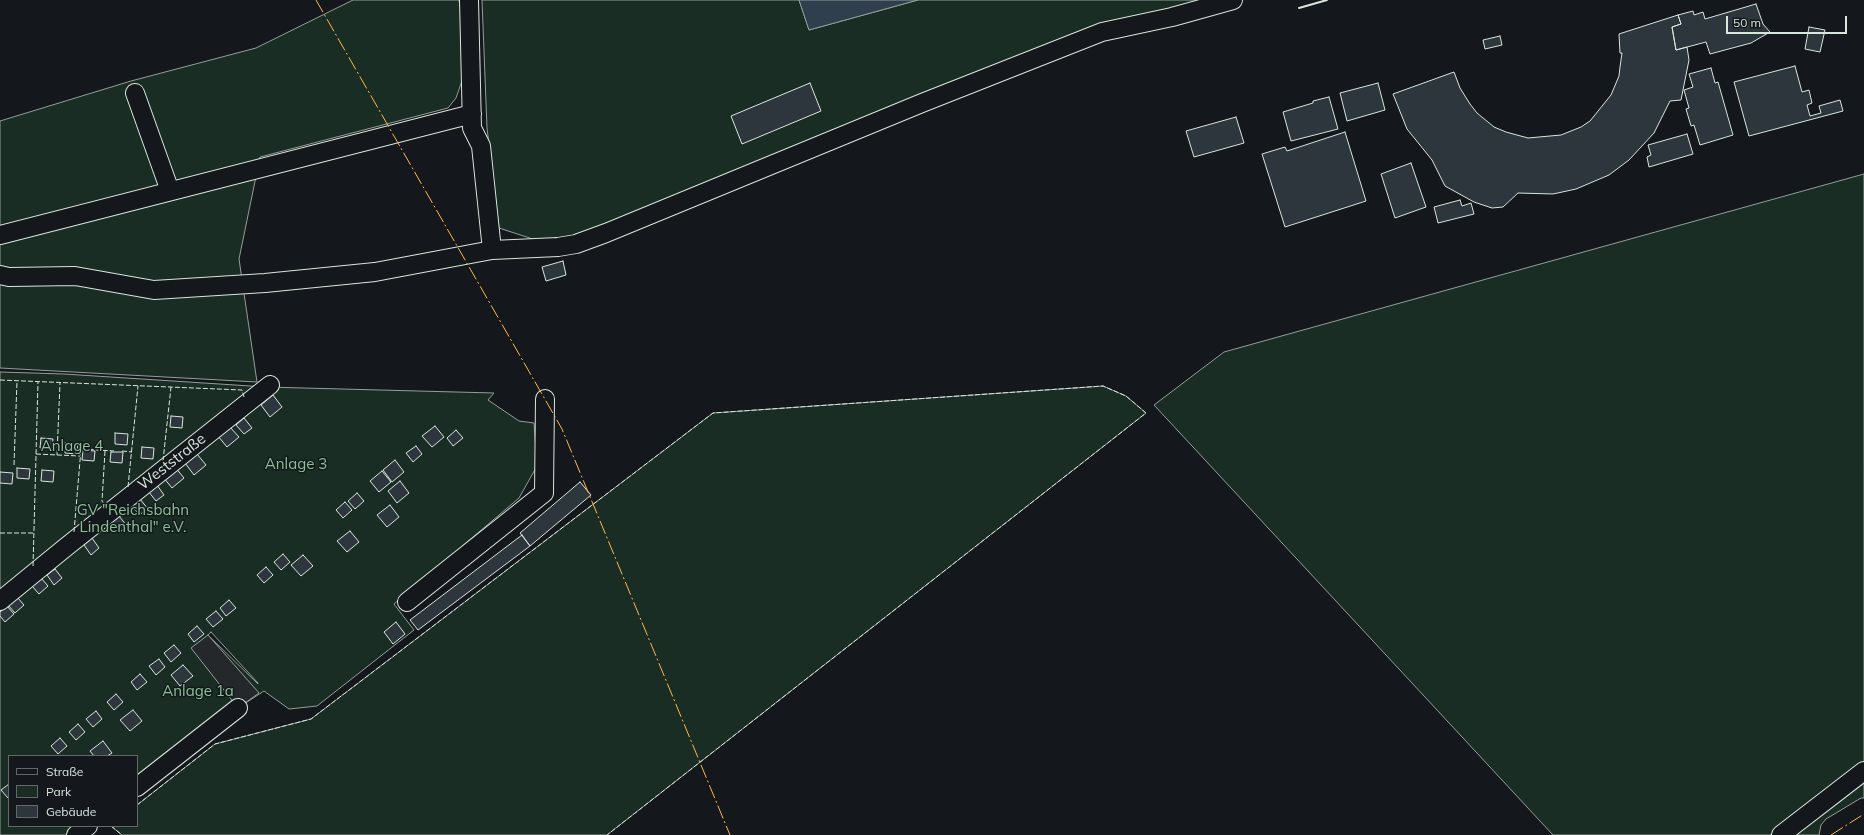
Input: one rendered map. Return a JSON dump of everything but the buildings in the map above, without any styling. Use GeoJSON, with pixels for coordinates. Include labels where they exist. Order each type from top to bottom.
{"type":"FeatureCollection","features":[{"type":"Feature","properties":{"kind":"street"},"geometry":{"type":"LineString","coordinates":[[469,0],[472,128],[481,146],[492,250]]}},
{"type":"Feature","properties":{"kind":"street"},"geometry":{"type":"LineString","coordinates":[[0,275],[9,277],[75,276],[154,290],[265,283],[375,272],[492,250],[558,247],[576,244],[606,234],[922,103],[1102,32],[1172,17],[1233,0]]}},
{"type":"Feature","properties":{"kind":"street"},"geometry":{"type":"LineString","coordinates":[[135,93],[170,191]]}},
{"type":"Feature","properties":{"kind":"street"},"geometry":{"type":"LineString","coordinates":[[0,235],[472,114]]}},
{"type":"Feature","properties":{"kind":"street","name":"Weststraße"},"geometry":{"type":"LineString","coordinates":[[0,601],[66,546],[270,385]]}},
{"type":"Feature","properties":{"kind":"street"},"geometry":{"type":"LineString","coordinates":[[407,602],[544,492],[545,399]]}},
{"type":"Feature","properties":{"kind":"street"},"geometry":{"type":"LineString","coordinates":[[138,786],[238,708]]}},
{"type":"Feature","properties":{"kind":"street"},"geometry":{"type":"LineString","coordinates":[[1781,835],[1864,771]]}},
{"type":"Feature","properties":{"kind":"street"},"geometry":{"type":"LineString","coordinates":[[76,835],[87,827]]}},
{"type":"Feature","properties":{"kind":"green space"},"geometry":{"type":"Polygon","coordinates":[[[353,0],[459,0],[464,35],[464,75],[456,98],[448,108],[260,157],[239,259],[257,382],[0,368],[0,121],[131,81],[256,48],[353,0]]]}},
{"type":"Feature","properties":{"kind":"green space"},"geometry":{"type":"Polygon","coordinates":[[[482,0],[799,0],[809,30],[918,0],[1205,0],[572,237],[545,243],[499,228],[487,128],[482,0]]]}},
{"type":"Feature","properties":{"kind":"green space"},"geometry":{"type":"Polygon","coordinates":[[[1864,174],[1864,761],[1802,813],[1770,835],[1553,835],[1154,405],[1224,352],[1864,174]]]}},
{"type":"Feature","properties":{"kind":"green space","name":"GV \"Reichsbahn Lindenthal\" e.V."},"geometry":{"type":"Polygon","coordinates":[[[0,372],[64,374],[266,387],[494,393],[488,400],[519,421],[534,423],[537,466],[519,498],[394,604],[414,630],[317,706],[289,709],[264,691],[238,708],[138,786],[138,755],[8,755],[8,827],[87,827],[76,835],[0,835],[0,372]],[[211,632],[208,635],[258,683],[211,632]]]}},
{"type":"Feature","properties":{"kind":"green space"},"geometry":{"type":"Polygon","coordinates":[[[1103,386],[1126,396],[1146,413],[607,835],[122,835],[112,827],[138,827],[138,804],[215,744],[311,719],[713,413],[1103,386]]]}},
{"type":"Feature","properties":{"kind":"green space"},"geometry":{"type":"Polygon","coordinates":[[[1864,780],[1864,798],[1861,798],[1826,819],[1821,825],[1819,835],[1793,835],[1864,780]]]}},
{"type":"Feature","properties":{"kind":"shaded area"},"geometry":{"type":"Polygon","coordinates":[[[208,635],[259,693],[238,708],[191,648],[208,635]]]}},
{"type":"Feature","properties":{"kind":"water"},"geometry":{"type":"Polygon","coordinates":[[[799,0],[918,0],[809,30],[799,0]]]}},
{"type":"Feature","properties":{"kind":"fence"},"geometry":{"type":"LineString","coordinates":[[0,380],[242,390],[244,397]]}},
{"type":"Feature","properties":{"kind":"fence"},"geometry":{"type":"LineString","coordinates":[[14,465],[17,381]]}},
{"type":"Feature","properties":{"kind":"fence"},"geometry":{"type":"LineString","coordinates":[[33,566],[38,382]]}},
{"type":"Feature","properties":{"kind":"fence"},"geometry":{"type":"LineString","coordinates":[[57,455],[60,383]]}},
{"type":"Feature","properties":{"kind":"fence"},"geometry":{"type":"LineString","coordinates":[[128,487],[138,386]]}},
{"type":"Feature","properties":{"kind":"fence"},"geometry":{"type":"LineString","coordinates":[[138,804],[215,744],[311,719],[713,413],[1103,386],[1126,396],[1146,413],[607,835]]}},
{"type":"Feature","properties":{"kind":"fence"},"geometry":{"type":"LineString","coordinates":[[163,461],[171,387]]}},
{"type":"Feature","properties":{"kind":"fence"},"geometry":{"type":"LineString","coordinates":[[74,532],[81,449],[114,451]]}},
{"type":"Feature","properties":{"kind":"fence"},"geometry":{"type":"LineString","coordinates":[[105,451],[102,501],[106,507]]}},
{"type":"Feature","properties":{"kind":"fence"},"geometry":{"type":"LineString","coordinates":[[122,451],[132,452]]}},
{"type":"Feature","properties":{"kind":"fence"},"geometry":{"type":"LineString","coordinates":[[36,454],[80,456]]}},
{"type":"Feature","properties":{"kind":"fence"},"geometry":{"type":"LineString","coordinates":[[0,533],[34,533]]}},
{"type":"Feature","properties":{"kind":"fence"},"geometry":{"type":"LineString","coordinates":[[112,827],[122,835]]}},
{"type":"Feature","properties":{"kind":"wall"},"geometry":{"type":"LineString","coordinates":[[1299,8],[1327,0]]}},
{"type":"Feature","properties":{"kind":"power"},"geometry":{"type":"LineString","coordinates":[[316,0],[562,429],[730,835]]}},
{"type":"Feature","properties":{"kind":"power"},"geometry":{"type":"LineString","coordinates":[[1831,835],[1864,814]]}},
{"type":"Feature","properties":{"kind":"park label","name":"Anlage 4"},"geometry":{"type":"Point","coordinates":[72,446]}},
{"type":"Feature","properties":{"kind":"park label","name":"Anlage 3"},"geometry":{"type":"Point","coordinates":[296,464]}},
{"type":"Feature","properties":{"kind":"park label","name":"Anlage 1a"},"geometry":{"type":"Point","coordinates":[198,691]}}]}
